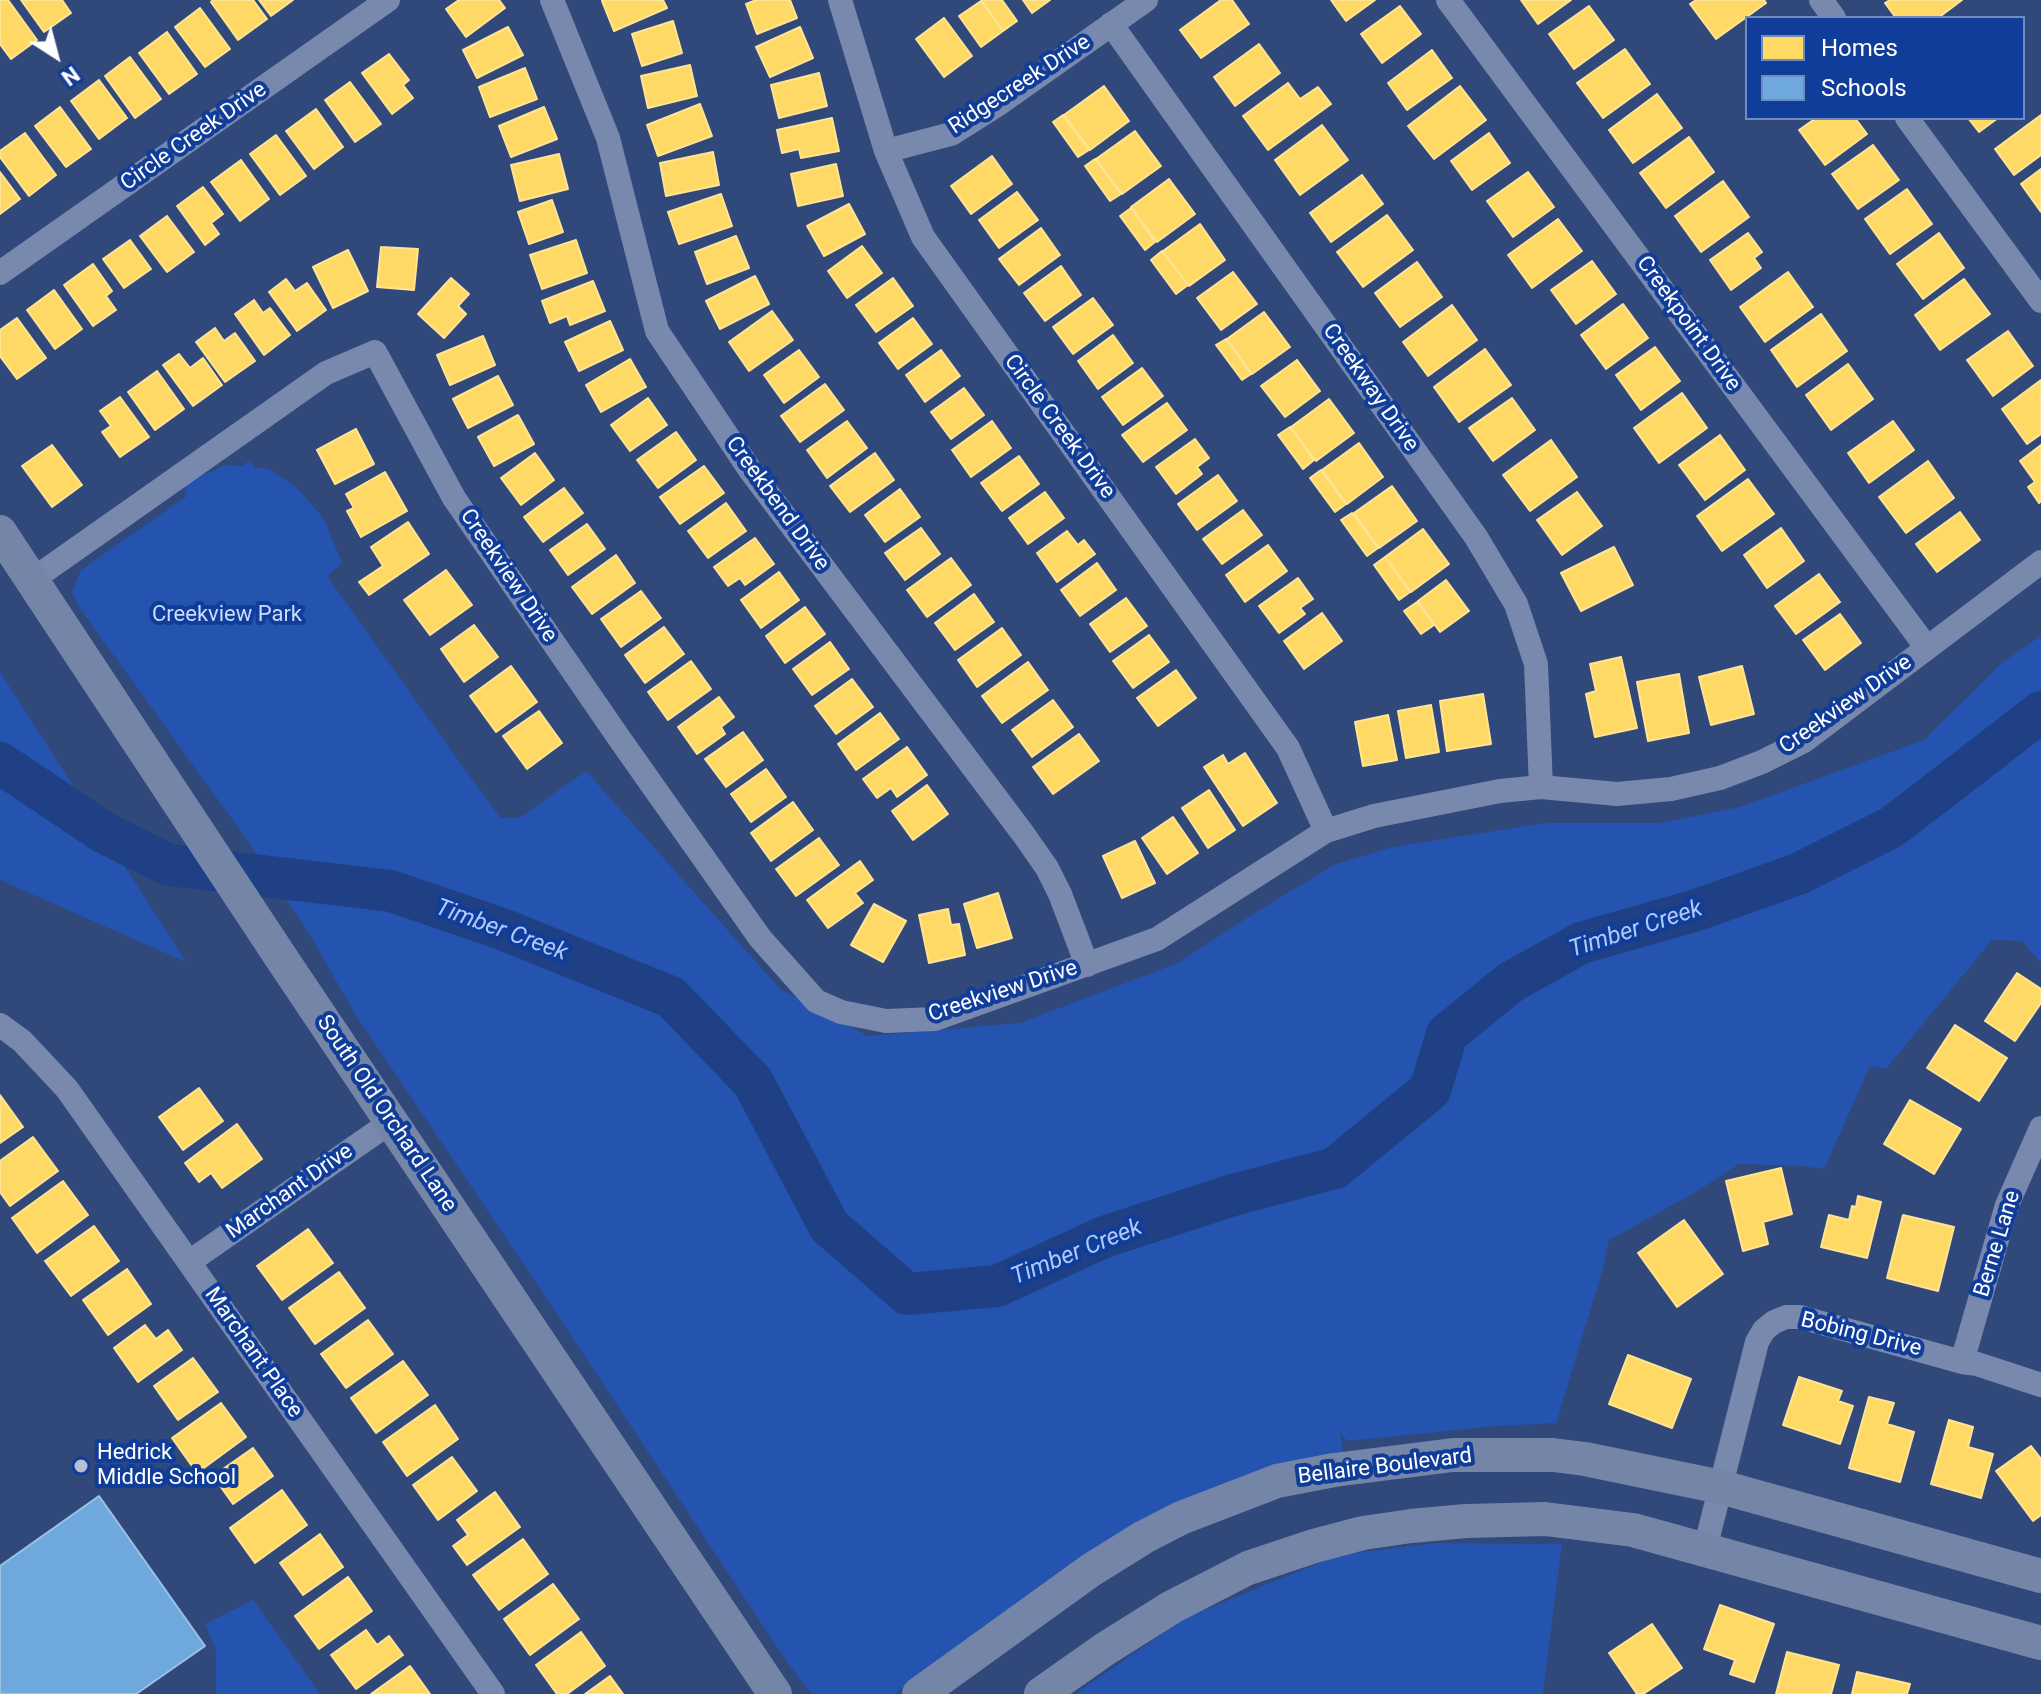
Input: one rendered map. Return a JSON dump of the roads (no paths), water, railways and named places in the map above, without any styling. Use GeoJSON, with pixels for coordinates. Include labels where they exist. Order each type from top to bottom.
{"type":"FeatureCollection","features":[{"type":"Feature","properties":{"kind":"main road","name":"South Old Orchard Lane"},"geometry":{"type":"LineString","coordinates":[[0,532],[775,1694]]}},
{"type":"Feature","properties":{"kind":"main road","name":"Bellaire Boulevard"},"geometry":{"type":"LineString","coordinates":[[919,1694],[1091,1570],[1181,1518],[1277,1481],[1334,1470],[1453,1455],[1553,1455],[1585,1459],[1721,1487],[2041,1576]]}},
{"type":"Feature","properties":{"kind":"main road"},"geometry":{"type":"LineString","coordinates":[[1041,1694],[1172,1607],[1248,1568],[1363,1533],[1466,1521],[1545,1519],[1633,1530],[2041,1643]]}},
{"type":"Feature","properties":{"kind":"main road"},"geometry":{"type":"LineString","coordinates":[[748,1654],[756,1694]]}},
{"type":"Feature","properties":{"kind":"street","name":"Circle Creek Drive"},"geometry":{"type":"LineString","coordinates":[[0,273],[388,0]]}},
{"type":"Feature","properties":{"kind":"street","name":"Creekbend Drive"},"geometry":{"type":"LineString","coordinates":[[552,0],[608,138],[657,331],[750,470],[1047,868],[1087,965]]}},
{"type":"Feature","properties":{"kind":"street","name":"Circle Creek Drive"},"geometry":{"type":"LineString","coordinates":[[840,0],[886,151],[923,237],[1288,748],[1326,831]]}},
{"type":"Feature","properties":{"kind":"street","name":"Ridgecreek Drive"},"geometry":{"type":"LineString","coordinates":[[886,151],[951,134],[1146,0]]}},
{"type":"Feature","properties":{"kind":"street","name":"Creekpoint Drive"},"geometry":{"type":"LineString","coordinates":[[1448,0],[1927,648]]}},
{"type":"Feature","properties":{"kind":"street","name":"Creekway Drive"},"geometry":{"type":"LineString","coordinates":[[1111,24],[1476,537],[1516,604],[1536,664],[1541,787]]}},
{"type":"Feature","properties":{"kind":"street"},"geometry":{"type":"LineString","coordinates":[[1908,120],[2041,301]]}},
{"type":"Feature","properties":{"kind":"street","name":"Creekview Drive"},"geometry":{"type":"LineString","coordinates":[[32,580],[326,373],[375,352],[463,511],[760,938],[816,1001],[841,1012],[886,1021],[935,1019],[1157,939],[1326,831],[1374,816],[1500,791],[1541,787],[1617,794],[1671,789],[1720,778],[1762,762],[1804,741],[2041,562]]}},
{"type":"Feature","properties":{"kind":"street","name":"Marchant Place"},"geometry":{"type":"LineString","coordinates":[[0,1025],[22,1041],[67,1089],[493,1694]]}},
{"type":"Feature","properties":{"kind":"street","name":"Marchant Drive"},"geometry":{"type":"LineString","coordinates":[[189,1262],[391,1122]]}},
{"type":"Feature","properties":{"kind":"street","name":"Berne Lane"},"geometry":{"type":"LineString","coordinates":[[1962,1362],[2007,1205],[2041,1128]]}},
{"type":"Feature","properties":{"kind":"street","name":"Bobing Drive"},"geometry":{"type":"LineString","coordinates":[[1705,1549],[1757,1342],[1764,1330],[1774,1322],[1786,1317],[1800,1317],[1977,1364],[2041,1385]]}},
{"type":"Feature","properties":{"kind":"waterway","name":"Timber Creek"},"geometry":{"type":"LineString","coordinates":[[0,763],[103,832],[169,865],[391,891],[502,929],[671,997],[753,1082],[829,1226],[907,1294],[997,1286],[1104,1237],[1233,1195],[1335,1168],[1430,1090],[1447,1034],[1511,982],[1581,943],[1697,910],[1798,874],[1892,827],[2041,712]]}},
{"type":"Feature","properties":{"kind":"place","name":"Hedrick Middle School"},"geometry":{"type":"Point","coordinates":[81,1466]}},
{"type":"Feature","properties":{"kind":"park label","name":"Creekview Park"},"geometry":{"type":"Point","coordinates":[227,615]}}]}
